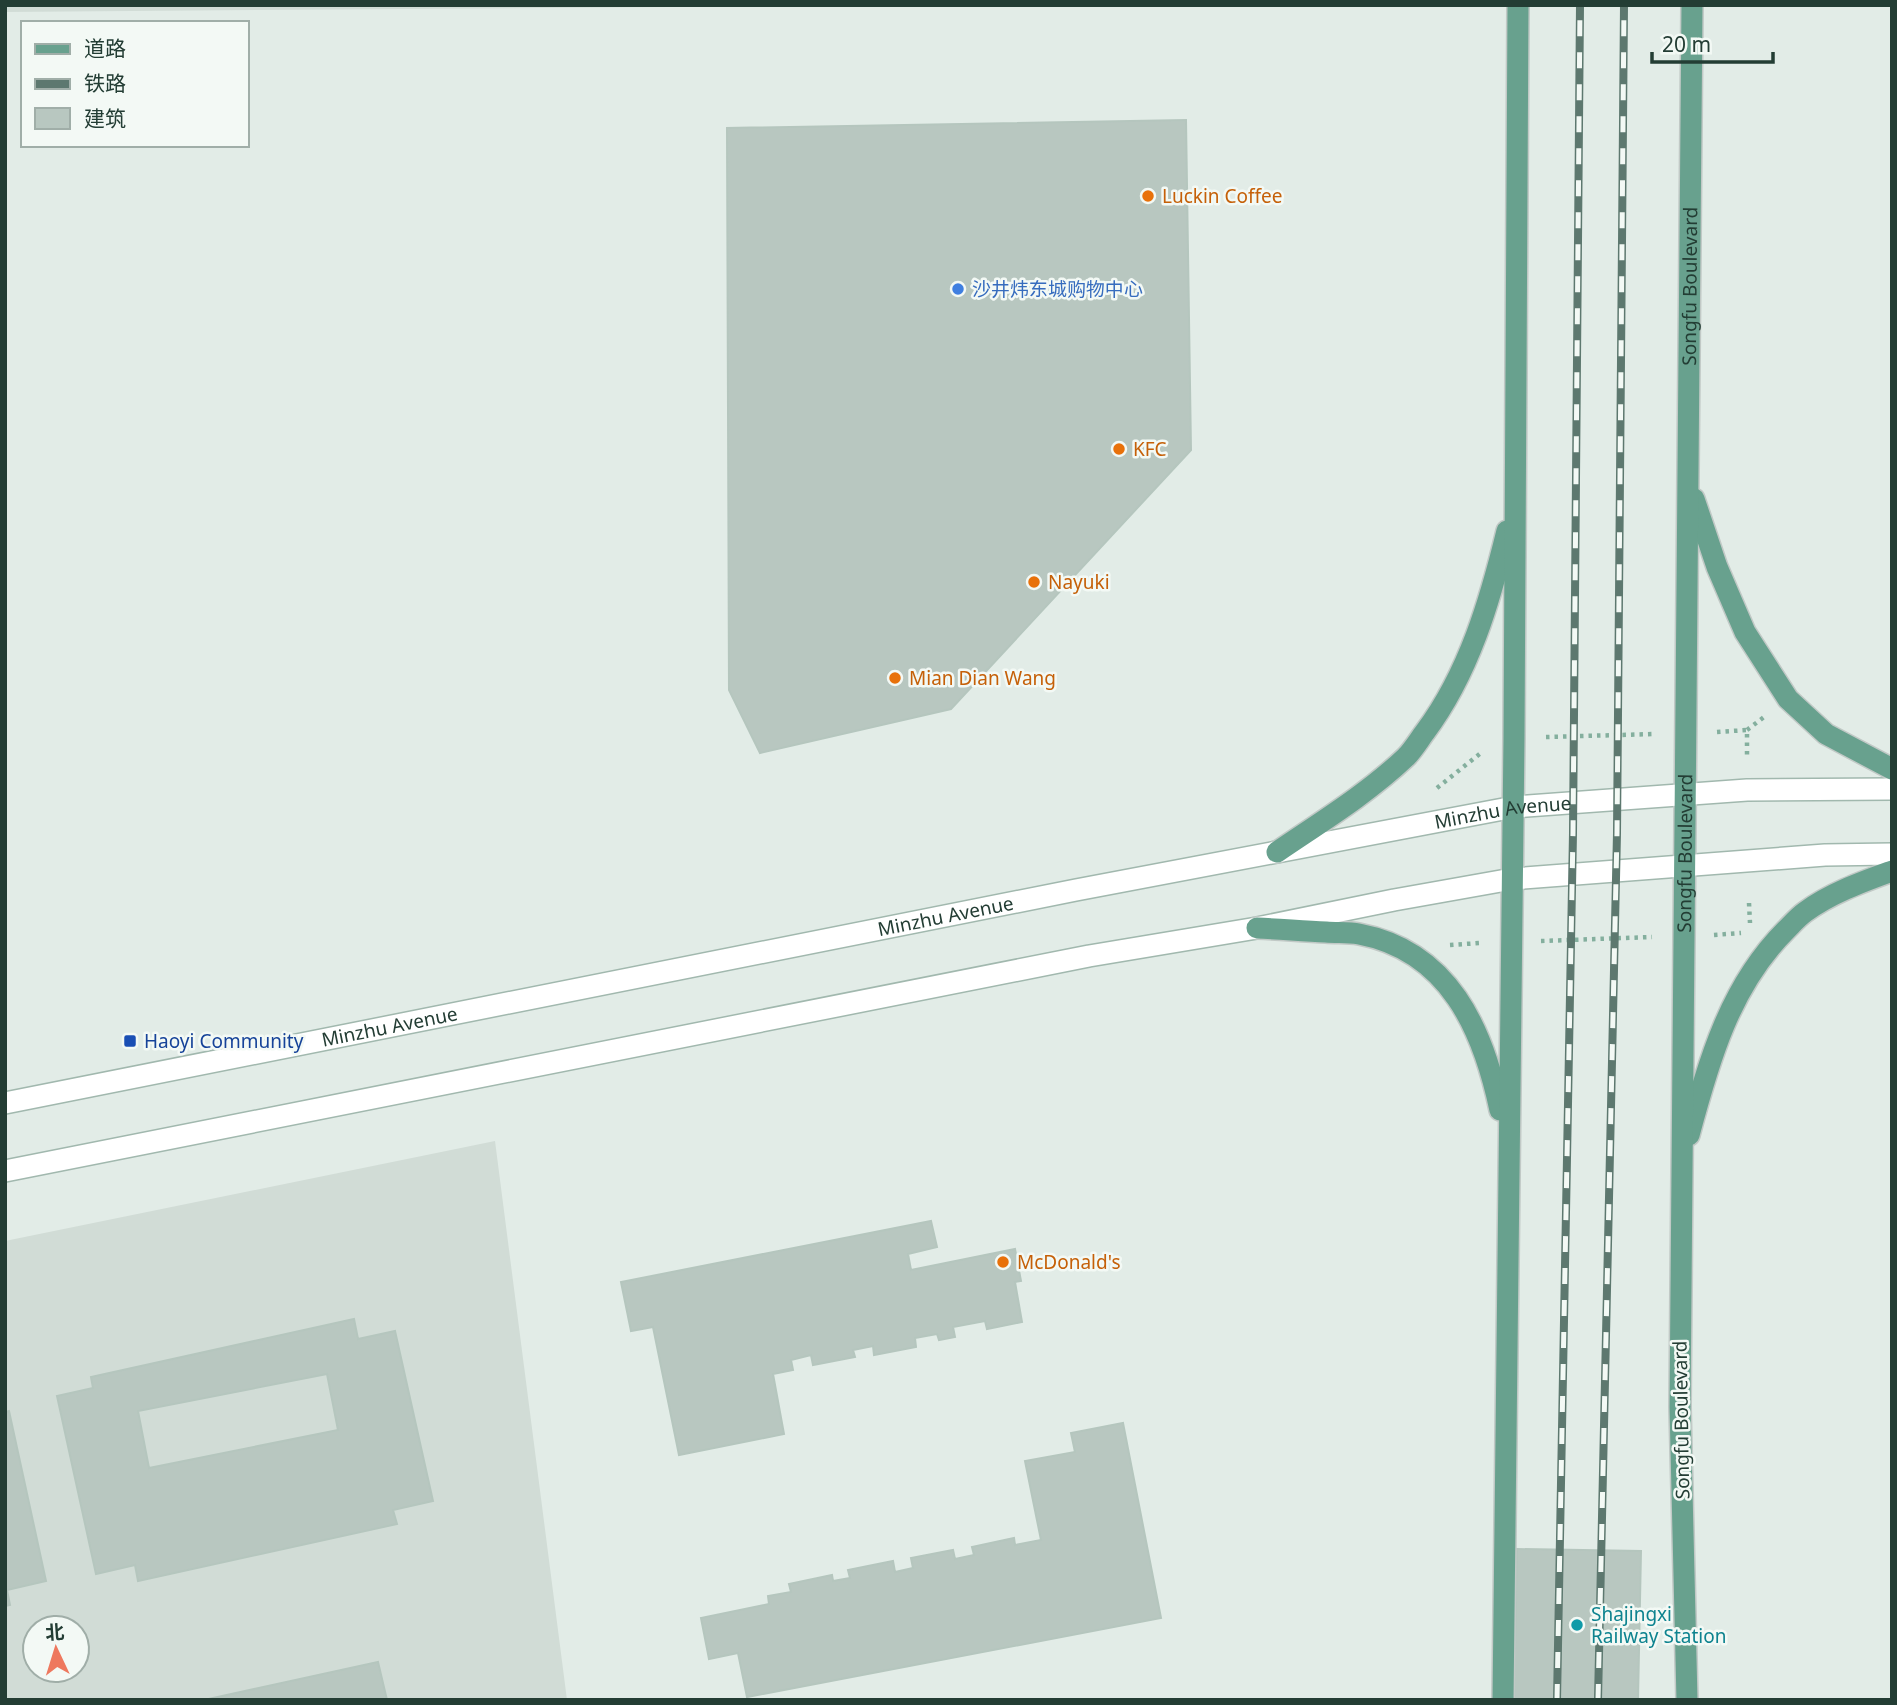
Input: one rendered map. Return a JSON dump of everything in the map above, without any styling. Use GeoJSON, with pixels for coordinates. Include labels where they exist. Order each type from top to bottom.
{"type":"FeatureCollection","features":[{"type":"Feature","properties":{"kind":"main road"},"geometry":{"type":"LineString","coordinates":[[1503,1700],[1514,807],[1518,5]]}},
{"type":"Feature","properties":{"kind":"main road","name":"Songfu Boulevard"},"geometry":{"type":"LineString","coordinates":[[1688,1700],[1679,1408],[1692,5]]}},
{"type":"Feature","properties":{"kind":"main road"},"geometry":{"type":"LineString","coordinates":[[1689,483],[1717,566],[1745,632],[1788,699],[1826,734],[1892,769]]}},
{"type":"Feature","properties":{"kind":"main road"},"geometry":{"type":"LineString","coordinates":[[1277,852],[1350,803],[1407,756],[1443,707],[1466,659],[1492,591],[1516,495]]}},
{"type":"Feature","properties":{"kind":"main road","name":"Minzhu Avenue"},"geometry":{"type":"LineString","coordinates":[[5,1103],[1514,807],[1747,790],[1892,789]]}},
{"type":"Feature","properties":{"kind":"main road"},"geometry":{"type":"LineString","coordinates":[[5,1171],[1076,959],[1512,879],[1825,855],[1892,854]]}},
{"type":"Feature","properties":{"kind":"main road"},"geometry":{"type":"LineString","coordinates":[[1681,1164],[1709,1060],[1735,999],[1766,951],[1805,912],[1852,885],[1892,872]]}},
{"type":"Feature","properties":{"kind":"main road"},"geometry":{"type":"LineString","coordinates":[[1256,928],[1358,934],[1394,946],[1428,964],[1466,1009],[1492,1069],[1509,1149]]}},
{"type":"Feature","properties":{"kind":"path"},"geometry":{"type":"LineString","coordinates":[[1542,737],[1747,730],[1768,715]]}},
{"type":"Feature","properties":{"kind":"path"},"geometry":{"type":"LineString","coordinates":[[1747,730],[1747,760]]}},
{"type":"Feature","properties":{"kind":"path"},"geometry":{"type":"LineString","coordinates":[[1435,798],[1434,791],[1491,745]]}},
{"type":"Feature","properties":{"kind":"path"},"geometry":{"type":"LineString","coordinates":[[1714,934],[1750,933],[1749,903]]}},
{"type":"Feature","properties":{"kind":"path"},"geometry":{"type":"LineString","coordinates":[[1541,941],[1652,937]]}},
{"type":"Feature","properties":{"kind":"path"},"geometry":{"type":"LineString","coordinates":[[1441,945],[1487,943]]}},
{"type":"Feature","properties":{"kind":"shaded area"},"geometry":{"type":"Polygon","coordinates":[[[5,5],[931,5],[5,12],[5,5]]]}},
{"type":"Feature","properties":{"kind":"shaded area"},"geometry":{"type":"Polygon","coordinates":[[[495,1141],[567,1700],[5,1700],[5,1241],[495,1141]]]}},
{"type":"Feature","properties":{"kind":"building","name":"沙井炜东城购物中心"},"geometry":{"type":"Polygon","coordinates":[[[1186,120],[1191,450],[951,709],[760,753],[729,690],[727,128],[1186,120]]]}},
{"type":"Feature","properties":{"kind":"building"},"geometry":{"type":"Polygon","coordinates":[[[931,1221],[937,1247],[908,1254],[911,1270],[1015,1249],[1021,1281],[1015,1282],[1022,1322],[987,1329],[985,1321],[953,1327],[955,1337],[939,1340],[937,1334],[915,1338],[916,1347],[874,1355],[873,1346],[853,1350],[855,1357],[813,1365],[811,1355],[791,1360],[793,1370],[773,1374],[784,1434],[679,1455],[653,1327],[631,1331],[621,1282],[931,1221]]]}},
{"type":"Feature","properties":{"kind":"building"},"geometry":{"type":"Polygon","coordinates":[[[354,1319],[358,1339],[395,1331],[433,1501],[393,1510],[397,1524],[138,1581],[135,1565],[96,1574],[57,1396],[93,1388],[91,1377],[354,1319]],[[327,1374],[138,1411],[149,1468],[338,1430],[327,1374]]]}},
{"type":"Feature","properties":{"kind":"building"},"geometry":{"type":"Polygon","coordinates":[[[9,1411],[46,1581],[7,1590],[10,1605],[5,1606],[5,1412],[9,1411]]]}},
{"type":"Feature","properties":{"kind":"building"},"geometry":{"type":"Polygon","coordinates":[[[1123,1423],[1161,1618],[747,1697],[738,1653],[709,1659],[701,1618],[769,1604],[768,1596],[791,1592],[789,1584],[832,1575],[833,1581],[850,1578],[848,1570],[893,1561],[895,1572],[913,1568],[911,1558],[953,1550],[955,1559],[974,1555],[972,1547],[1014,1538],[1015,1545],[1041,1540],[1025,1461],[1075,1452],[1071,1433],[1123,1423]]]}},
{"type":"Feature","properties":{"kind":"building","name":"Shajingxi Railway Station"},"geometry":{"type":"Polygon","coordinates":[[[1517,1549],[1641,1551],[1638,1700],[1514,1700],[1517,1549]]]}},
{"type":"Feature","properties":{"kind":"building"},"geometry":{"type":"Polygon","coordinates":[[[378,1662],[387,1700],[204,1700],[378,1662]]]}},
{"type":"Feature","properties":{"kind":"railway"},"geometry":{"type":"LineString","coordinates":[[1557,1700],[1573,833],[1580,5]]}},
{"type":"Feature","properties":{"kind":"railway"},"geometry":{"type":"LineString","coordinates":[[1598,1700],[1617,833],[1624,5]]}},
{"type":"Feature","properties":{"kind":"place","name":"Luckin Coffee"},"geometry":{"type":"Point","coordinates":[1148,196]}},
{"type":"Feature","properties":{"kind":"place","name":"沙井炜东城购物中心"},"geometry":{"type":"Point","coordinates":[958,289]}},
{"type":"Feature","properties":{"kind":"place","name":"KFC"},"geometry":{"type":"Point","coordinates":[1119,449]}},
{"type":"Feature","properties":{"kind":"place","name":"Nayuki"},"geometry":{"type":"Point","coordinates":[1034,582]}},
{"type":"Feature","properties":{"kind":"place","name":"Mian Dian Wang"},"geometry":{"type":"Point","coordinates":[895,678]}},
{"type":"Feature","properties":{"kind":"place","name":"Haoyi Community"},"geometry":{"type":"Point","coordinates":[130,1041]}},
{"type":"Feature","properties":{"kind":"place","name":"McDonald's"},"geometry":{"type":"Point","coordinates":[1003,1262]}},
{"type":"Feature","properties":{"kind":"place","name":"Shajingxi Railway Station"},"geometry":{"type":"Point","coordinates":[1577,1625]}}]}
